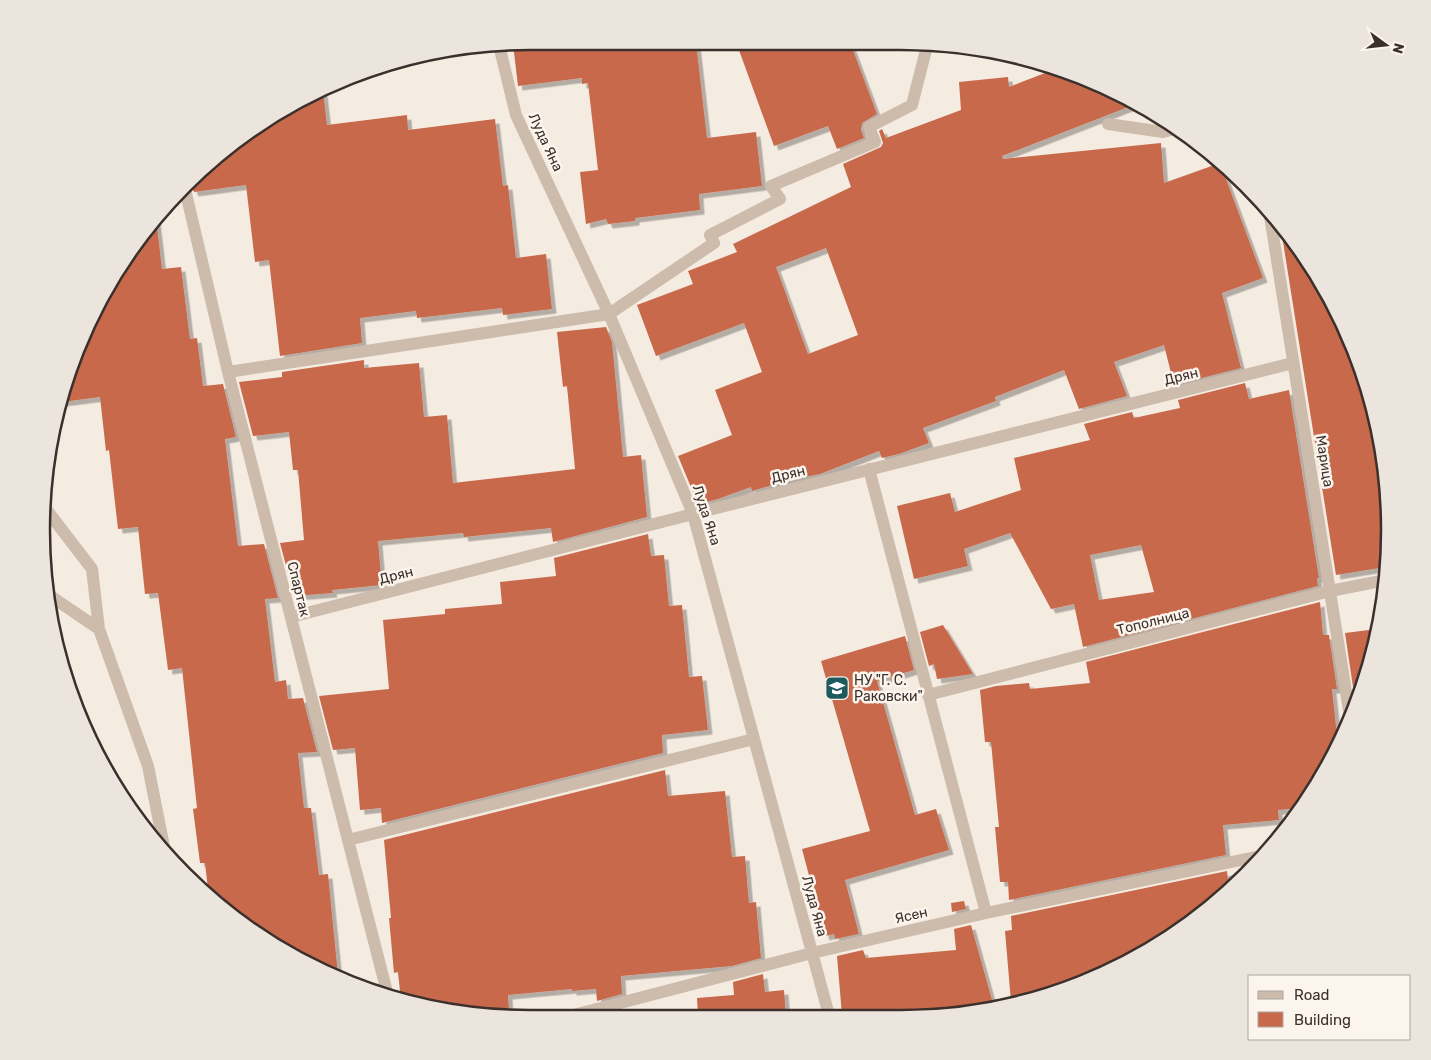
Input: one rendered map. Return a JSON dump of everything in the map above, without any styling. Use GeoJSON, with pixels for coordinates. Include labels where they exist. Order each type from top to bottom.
{"type":"FeatureCollection","features":[{"type":"Feature","properties":{"kind":"street","name":"Луда Яна"},"geometry":{"type":"LineString","coordinates":[[500,51],[516,115],[609,314],[693,514],[827,1010]]}},
{"type":"Feature","properties":{"kind":"street"},"geometry":{"type":"LineString","coordinates":[[228,372],[609,314],[714,243],[710,235],[780,199],[771,186],[875,142],[869,127],[912,105],[926,51]]}},
{"type":"Feature","properties":{"kind":"street"},"geometry":{"type":"LineString","coordinates":[[1108,124],[1162,132],[1167,131]]}},
{"type":"Feature","properties":{"kind":"street","name":"Спартак"},"geometry":{"type":"LineString","coordinates":[[187,196],[228,372],[386,988]]}},
{"type":"Feature","properties":{"kind":"street","name":"Марица"},"geometry":{"type":"LineString","coordinates":[[1271,225],[1348,704]]}},
{"type":"Feature","properties":{"kind":"street","name":"Дрян"},"geometry":{"type":"LineString","coordinates":[[291,617],[1293,363]]}},
{"type":"Feature","properties":{"kind":"street"},"geometry":{"type":"LineString","coordinates":[[869,469],[986,913]]}},
{"type":"Feature","properties":{"kind":"street"},"geometry":{"type":"LineString","coordinates":[[50,515],[92,569],[99,629],[148,766],[162,838]]}},
{"type":"Feature","properties":{"kind":"street","name":"Тополница"},"geometry":{"type":"LineString","coordinates":[[928,695],[1330,591],[1378,582]]}},
{"type":"Feature","properties":{"kind":"street"},"geometry":{"type":"LineString","coordinates":[[55,598],[99,629]]}},
{"type":"Feature","properties":{"kind":"street"},"geometry":{"type":"LineString","coordinates":[[348,840],[754,739]]}},
{"type":"Feature","properties":{"kind":"street","name":"Ясен"},"geometry":{"type":"LineString","coordinates":[[593,1010],[812,954],[986,913],[1251,858]]}},
{"type":"Feature","properties":{"kind":"building"},"geometry":{"type":"Polygon","coordinates":[[[697,50],[707,138],[756,132],[762,186],[699,194],[700,210],[635,218],[635,221],[608,224],[606,219],[586,224],[580,172],[598,170],[588,83],[582,84],[582,78],[518,86],[514,51],[697,50]]]}},
{"type":"Feature","properties":{"kind":"building"},"geometry":{"type":"Polygon","coordinates":[[[739,50],[853,50],[877,114],[862,123],[861,130],[864,138],[837,149],[828,126],[774,146],[739,50]]]}},
{"type":"Feature","properties":{"kind":"building"},"geometry":{"type":"Polygon","coordinates":[[[1047,72],[1085,87],[1128,107],[1002,156],[1003,159],[1161,143],[1164,183],[1213,166],[1225,177],[1263,278],[1222,293],[1241,368],[1174,385],[1164,345],[1114,362],[1127,396],[1079,409],[1064,370],[995,397],[996,401],[923,428],[929,443],[899,454],[882,458],[879,451],[820,474],[805,476],[752,491],[751,487],[698,504],[678,456],[732,435],[715,390],[762,372],[744,323],[656,356],[637,305],[693,284],[688,271],[737,252],[733,244],[851,187],[843,164],[881,147],[883,143],[879,131],[882,129],[886,138],[961,110],[959,82],[1008,77],[1009,87],[1047,72]],[[826,248],[776,267],[808,354],[858,335],[826,248]]]}},
{"type":"Feature","properties":{"kind":"building"},"geometry":{"type":"Polygon","coordinates":[[[324,97],[327,125],[407,115],[408,130],[495,119],[503,186],[508,185],[516,258],[546,254],[552,309],[503,315],[502,308],[417,318],[416,311],[360,318],[362,343],[280,356],[269,260],[255,262],[246,185],[194,192],[193,189],[238,149],[290,114],[324,97]]]}},
{"type":"Feature","properties":{"kind":"building"},"geometry":{"type":"Polygon","coordinates":[[[157,228],[162,269],[181,267],[190,339],[197,338],[203,386],[223,384],[236,437],[225,439],[238,546],[264,544],[278,598],[265,599],[275,682],[286,680],[288,699],[303,698],[317,752],[298,753],[304,808],[311,808],[319,875],[328,874],[337,969],[290,946],[263,929],[238,911],[207,885],[205,863],[200,863],[193,809],[197,808],[182,668],[168,670],[158,593],[145,594],[138,527],[118,529],[109,450],[106,451],[100,397],[67,401],[87,346],[114,290],[131,263],[157,228]]]}},
{"type":"Feature","properties":{"kind":"building"},"geometry":{"type":"Polygon","coordinates":[[[1282,239],[1317,290],[1344,346],[1365,406],[1377,467],[1381,530],[1379,568],[1336,575],[1282,239]]]}},
{"type":"Feature","properties":{"kind":"building"},"geometry":{"type":"Polygon","coordinates":[[[606,327],[612,342],[623,457],[641,455],[647,517],[553,542],[551,528],[464,537],[463,533],[378,541],[382,585],[332,590],[333,593],[294,596],[280,543],[304,540],[298,470],[293,470],[289,432],[253,436],[239,382],[282,377],[282,372],[364,360],[364,368],[419,363],[424,417],[447,415],[453,483],[575,469],[567,386],[563,387],[557,332],[606,327]]]}},
{"type":"Feature","properties":{"kind":"building"},"geometry":{"type":"Polygon","coordinates":[[[1245,383],[1249,399],[1289,390],[1319,578],[1317,578],[1318,586],[1083,647],[1074,604],[1051,609],[1010,533],[964,549],[968,566],[914,579],[897,506],[950,493],[955,512],[1021,490],[1014,458],[1090,440],[1084,424],[1132,412],[1134,418],[1180,408],[1178,400],[1245,383]],[[1141,545],[1090,555],[1099,600],[1154,592],[1141,545]]]}},
{"type":"Feature","properties":{"kind":"building"},"geometry":{"type":"Polygon","coordinates":[[[648,534],[651,556],[664,555],[669,606],[682,605],[689,677],[702,676],[708,730],[662,735],[663,753],[382,823],[381,808],[360,810],[355,748],[333,750],[319,696],[389,689],[383,620],[445,614],[445,609],[502,604],[500,582],[556,576],[554,558],[648,534]]]}},
{"type":"Feature","properties":{"kind":"building"},"geometry":{"type":"Polygon","coordinates":[[[1320,602],[1323,635],[1329,635],[1337,689],[1332,689],[1336,730],[1317,770],[1292,809],[1278,810],[1279,820],[1223,825],[1226,855],[1009,900],[1008,882],[1000,882],[995,827],[999,827],[991,742],[985,742],[980,690],[996,686],[1029,683],[1030,689],[1090,683],[1086,662],[1320,602]]]}},
{"type":"Feature","properties":{"kind":"building"},"geometry":{"type":"Polygon","coordinates":[[[943,625],[973,674],[937,679],[934,664],[929,666],[920,632],[943,625]]]}},
{"type":"Feature","properties":{"kind":"building"},"geometry":{"type":"Polygon","coordinates":[[[1371,630],[1355,687],[1353,687],[1345,633],[1371,630]]]}},
{"type":"Feature","properties":{"kind":"building"},"geometry":{"type":"Polygon","coordinates":[[[905,636],[914,670],[877,681],[915,815],[936,809],[949,850],[845,880],[859,934],[835,939],[834,934],[825,936],[802,849],[870,831],[821,661],[905,636]]]}},
{"type":"Feature","properties":{"kind":"building"},"geometry":{"type":"Polygon","coordinates":[[[665,770],[668,796],[725,791],[732,857],[745,856],[749,903],[756,902],[761,958],[732,966],[621,976],[622,994],[597,1001],[596,989],[572,991],[572,989],[508,995],[509,1009],[499,1009],[436,1001],[400,992],[398,972],[394,973],[384,840],[665,770]]]}},
{"type":"Feature","properties":{"kind":"building"},"geometry":{"type":"Polygon","coordinates":[[[1227,871],[1228,880],[1217,891],[1193,911],[1141,946],[1055,985],[1011,997],[1005,931],[1012,930],[1011,916],[1227,871]]]}},
{"type":"Feature","properties":{"kind":"building"},"geometry":{"type":"Polygon","coordinates":[[[964,901],[966,909],[952,912],[951,903],[964,901]]]}},
{"type":"Feature","properties":{"kind":"building"},"geometry":{"type":"Polygon","coordinates":[[[971,925],[992,1001],[932,1009],[842,1010],[837,956],[863,950],[866,958],[956,950],[954,929],[971,925]]]}},
{"type":"Feature","properties":{"kind":"building"},"geometry":{"type":"Polygon","coordinates":[[[763,974],[765,992],[784,990],[786,1010],[698,1010],[697,998],[734,995],[733,982],[763,974]]]}},
{"type":"Feature","properties":{"kind":"place","name":"НУ \"Г. С. Раковски\""},"geometry":{"type":"Point","coordinates":[837,688]}}]}
